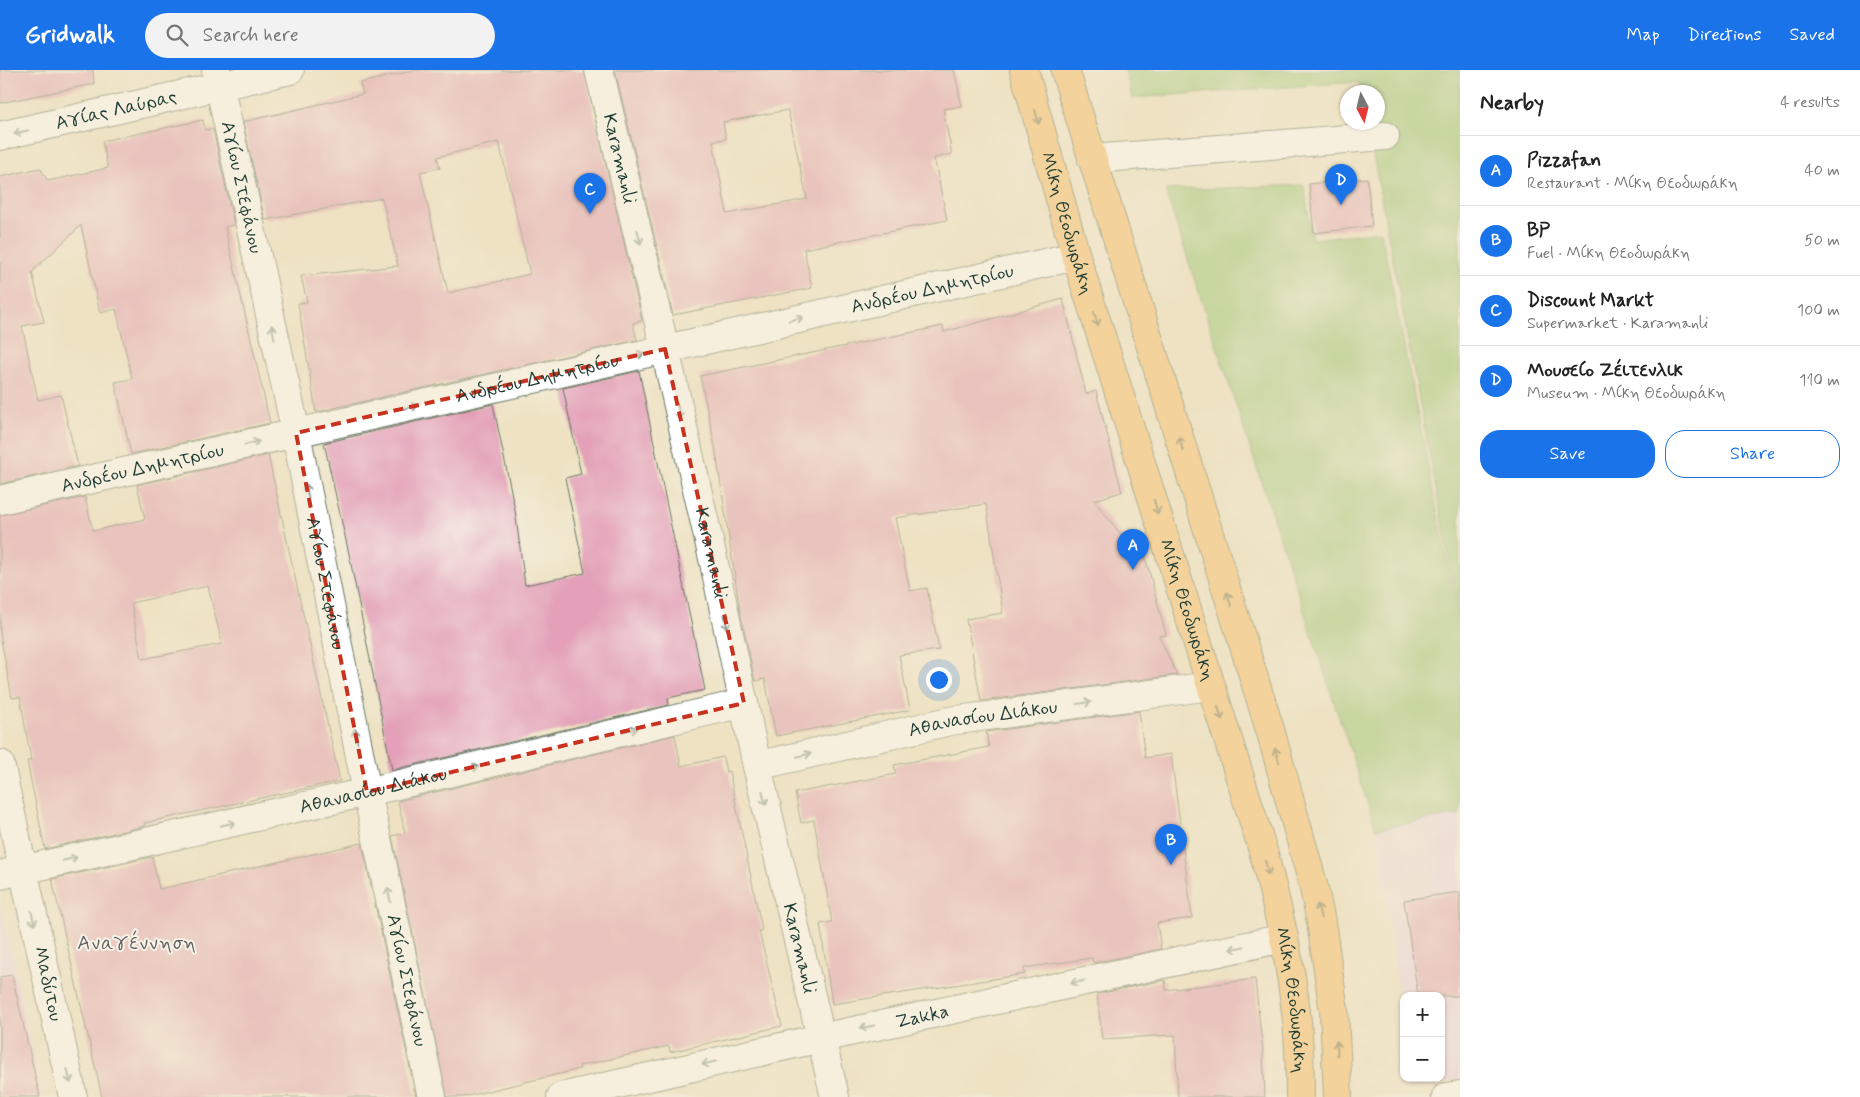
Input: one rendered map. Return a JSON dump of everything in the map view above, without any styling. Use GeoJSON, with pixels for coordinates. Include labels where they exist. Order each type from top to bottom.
{"type":"FeatureCollection","features":[{"type":"Feature","properties":{"kind":"highway","name":"Μίκη Θεοδωράκη"},"geometry":{"type":"LineString","coordinates":[[1024,70],[1076,256],[1264,854],[1284,938],[1294,991],[1298,1032],[1300,1097]]}},
{"type":"Feature","properties":{"kind":"highway","name":"Μίκη Θεοδωράκη"},"geometry":{"type":"LineString","coordinates":[[1065,70],[1271,733],[1313,884],[1321,922],[1334,1011],[1338,1097]]}},
{"type":"Feature","properties":{"kind":"street","name":"Αγίας Λαύρας"},"geometry":{"type":"LineString","coordinates":[[0,136],[218,78],[290,70]]}},
{"type":"Feature","properties":{"kind":"street","name":"Karamanli"},"geometry":{"type":"LineString","coordinates":[[599,70],[665,349],[757,766],[835,1097]]}},
{"type":"Feature","properties":{"kind":"street","name":"Αγίου Στεφάνου"},"geometry":{"type":"LineString","coordinates":[[218,78],[296,433],[367,792],[432,1097]]}},
{"type":"Feature","properties":{"kind":"street"},"geometry":{"type":"LineString","coordinates":[[1092,160],[1385,136]]}},
{"type":"Feature","properties":{"kind":"street","name":"Ανδρέου Δημητρίου"},"geometry":{"type":"LineString","coordinates":[[0,500],[1076,256]]}},
{"type":"Feature","properties":{"kind":"street","name":"Αθανασίου Διάκου"},"geometry":{"type":"LineString","coordinates":[[757,766],[950,721],[1211,686]]}},
{"type":"Feature","properties":{"kind":"street","name":"Αθανασίου Διάκου"},"geometry":{"type":"LineString","coordinates":[[11,872],[367,792],[744,703]]}},
{"type":"Feature","properties":{"kind":"street","name":"Μαδύτου"},"geometry":{"type":"LineString","coordinates":[[0,764],[11,872],[73,1097]]}},
{"type":"Feature","properties":{"kind":"street","name":"Zakka"},"geometry":{"type":"LineString","coordinates":[[560,1097],[821,1038],[1284,938]]}},
{"type":"Feature","properties":{"kind":"street"},"geometry":{"type":"LineString","coordinates":[[1446,1097],[1460,1095]]}},
{"type":"Feature","properties":{"kind":"highlighted area"},"geometry":{"type":"Polygon","coordinates":[[[665,349],[744,703],[367,792],[296,433],[665,349]]]}},
{"type":"Feature","properties":{"kind":"shaded area"},"geometry":{"type":"Polygon","coordinates":[[[1460,814],[1460,1081],[1413,1087],[1412,1082],[1445,1082],[1445,992],[1400,992],[1400,998],[1376,829],[1460,814]]]}},
{"type":"Feature","properties":{"kind":"shaded area"},"geometry":{"type":"Polygon","coordinates":[[[0,902],[42,1097],[0,1097],[0,902]]]}},
{"type":"Feature","properties":{"kind":"green space"},"geometry":{"type":"Polygon","coordinates":[[[1125,70],[1460,70],[1460,617],[1368,130],[1385,130],[1385,85],[1360,85],[1359,82],[1132,98],[1125,70]]]}},
{"type":"Feature","properties":{"kind":"green space"},"geometry":{"type":"Polygon","coordinates":[[[1304,185],[1312,239],[1381,231],[1460,626],[1460,814],[1376,829],[1165,190],[1304,185]]]}},
{"type":"Feature","properties":{"kind":"building"},"geometry":{"type":"Polygon","coordinates":[[[0,70],[93,70],[94,84],[0,103],[0,70]]]}},
{"type":"Feature","properties":{"kind":"building"},"geometry":{"type":"Polygon","coordinates":[[[416,70],[584,70],[642,321],[633,323],[637,340],[316,412],[298,303],[307,302],[301,276],[398,266],[382,198],[265,220],[243,122],[363,94],[360,83],[416,70]],[[499,142],[437,157],[440,168],[420,172],[448,293],[530,274],[499,142]]]}},
{"type":"Feature","properties":{"kind":"building"},"geometry":{"type":"Polygon","coordinates":[[[615,70],[954,70],[962,106],[943,109],[952,154],[934,158],[947,220],[804,249],[812,288],[673,315],[615,70]],[[788,110],[723,122],[726,139],[713,141],[727,214],[807,199],[788,110]]]}},
{"type":"Feature","properties":{"kind":"building"},"geometry":{"type":"Polygon","coordinates":[[[203,120],[205,130],[213,129],[234,225],[225,227],[270,423],[131,454],[115,382],[132,379],[116,309],[100,313],[81,225],[32,272],[44,322],[22,326],[38,400],[61,395],[78,466],[0,484],[0,177],[40,168],[48,181],[108,168],[102,141],[203,120]]]}},
{"type":"Feature","properties":{"kind":"building"},"geometry":{"type":"Polygon","coordinates":[[[1367,178],[1372,226],[1314,233],[1309,184],[1367,178]]]}},
{"type":"Feature","properties":{"kind":"building"},"geometry":{"type":"Polygon","coordinates":[[[1063,299],[1086,394],[1096,391],[1122,492],[1094,500],[1133,550],[1143,548],[1166,635],[1159,636],[1177,675],[981,701],[966,619],[1003,613],[986,504],[895,518],[910,591],[927,588],[939,650],[899,655],[910,710],[776,736],[765,679],[755,681],[740,611],[715,446],[700,376],[943,326],[944,332],[1063,299]]]}},
{"type":"Feature","properties":{"kind":"building"},"geometry":{"type":"Polygon","coordinates":[[[639,371],[705,690],[668,698],[669,705],[392,770],[349,554],[324,443],[493,404],[515,510],[525,585],[585,573],[565,478],[581,474],[563,388],[639,371]]]}},
{"type":"Feature","properties":{"kind":"building"},"geometry":{"type":"Polygon","coordinates":[[[268,455],[340,781],[144,823],[145,826],[45,849],[27,761],[31,760],[20,697],[12,698],[0,634],[0,515],[85,497],[93,531],[145,519],[137,485],[268,455]],[[208,586],[131,603],[142,659],[222,644],[208,586]]]}},
{"type":"Feature","properties":{"kind":"building"},"geometry":{"type":"Polygon","coordinates":[[[1139,711],[1145,758],[1171,754],[1192,918],[1157,923],[1161,949],[1093,963],[1092,958],[1024,968],[1025,974],[832,1004],[820,924],[832,922],[814,820],[801,823],[795,793],[896,774],[894,765],[989,747],[986,732],[1139,711]]]}},
{"type":"Feature","properties":{"kind":"building"},"geometry":{"type":"Polygon","coordinates":[[[675,735],[681,766],[723,757],[726,772],[729,771],[762,930],[759,931],[782,1026],[670,1052],[669,1046],[579,1066],[580,1069],[463,1097],[447,1097],[392,836],[405,833],[398,801],[675,735]]]}},
{"type":"Feature","properties":{"kind":"building"},"geometry":{"type":"Polygon","coordinates":[[[362,843],[416,1097],[102,1097],[52,879],[152,857],[159,889],[362,843]]]}},
{"type":"Feature","properties":{"kind":"building"},"geometry":{"type":"Polygon","coordinates":[[[1460,892],[1460,996],[1445,996],[1445,992],[1417,992],[1404,900],[1460,892]]]}},
{"type":"Feature","properties":{"kind":"building"},"geometry":{"type":"Polygon","coordinates":[[[12,975],[40,1097],[0,1097],[0,977],[12,975]]]}},
{"type":"Feature","properties":{"kind":"building"},"geometry":{"type":"Polygon","coordinates":[[[1255,979],[1263,1053],[1265,1097],[1178,1097],[1175,1035],[1102,1039],[1097,994],[1165,980],[1166,990],[1255,979]]]}},
{"type":"Feature","properties":{"kind":"place","name":"Μουσείο Ζέιτενλικ"},"geometry":{"type":"Point","coordinates":[1341,205]}},
{"type":"Feature","properties":{"kind":"place","name":"Discount Markt"},"geometry":{"type":"Point","coordinates":[590,214]}},
{"type":"Feature","properties":{"kind":"place","name":"Pizzafan"},"geometry":{"type":"Point","coordinates":[1133,570]}},
{"type":"Feature","properties":{"kind":"place","name":"BP"},"geometry":{"type":"Point","coordinates":[1171,865]}},
{"type":"Feature","properties":{"kind":"district","name":"Αναγέννηση"},"geometry":{"type":"Point","coordinates":[137,943]}}]}
